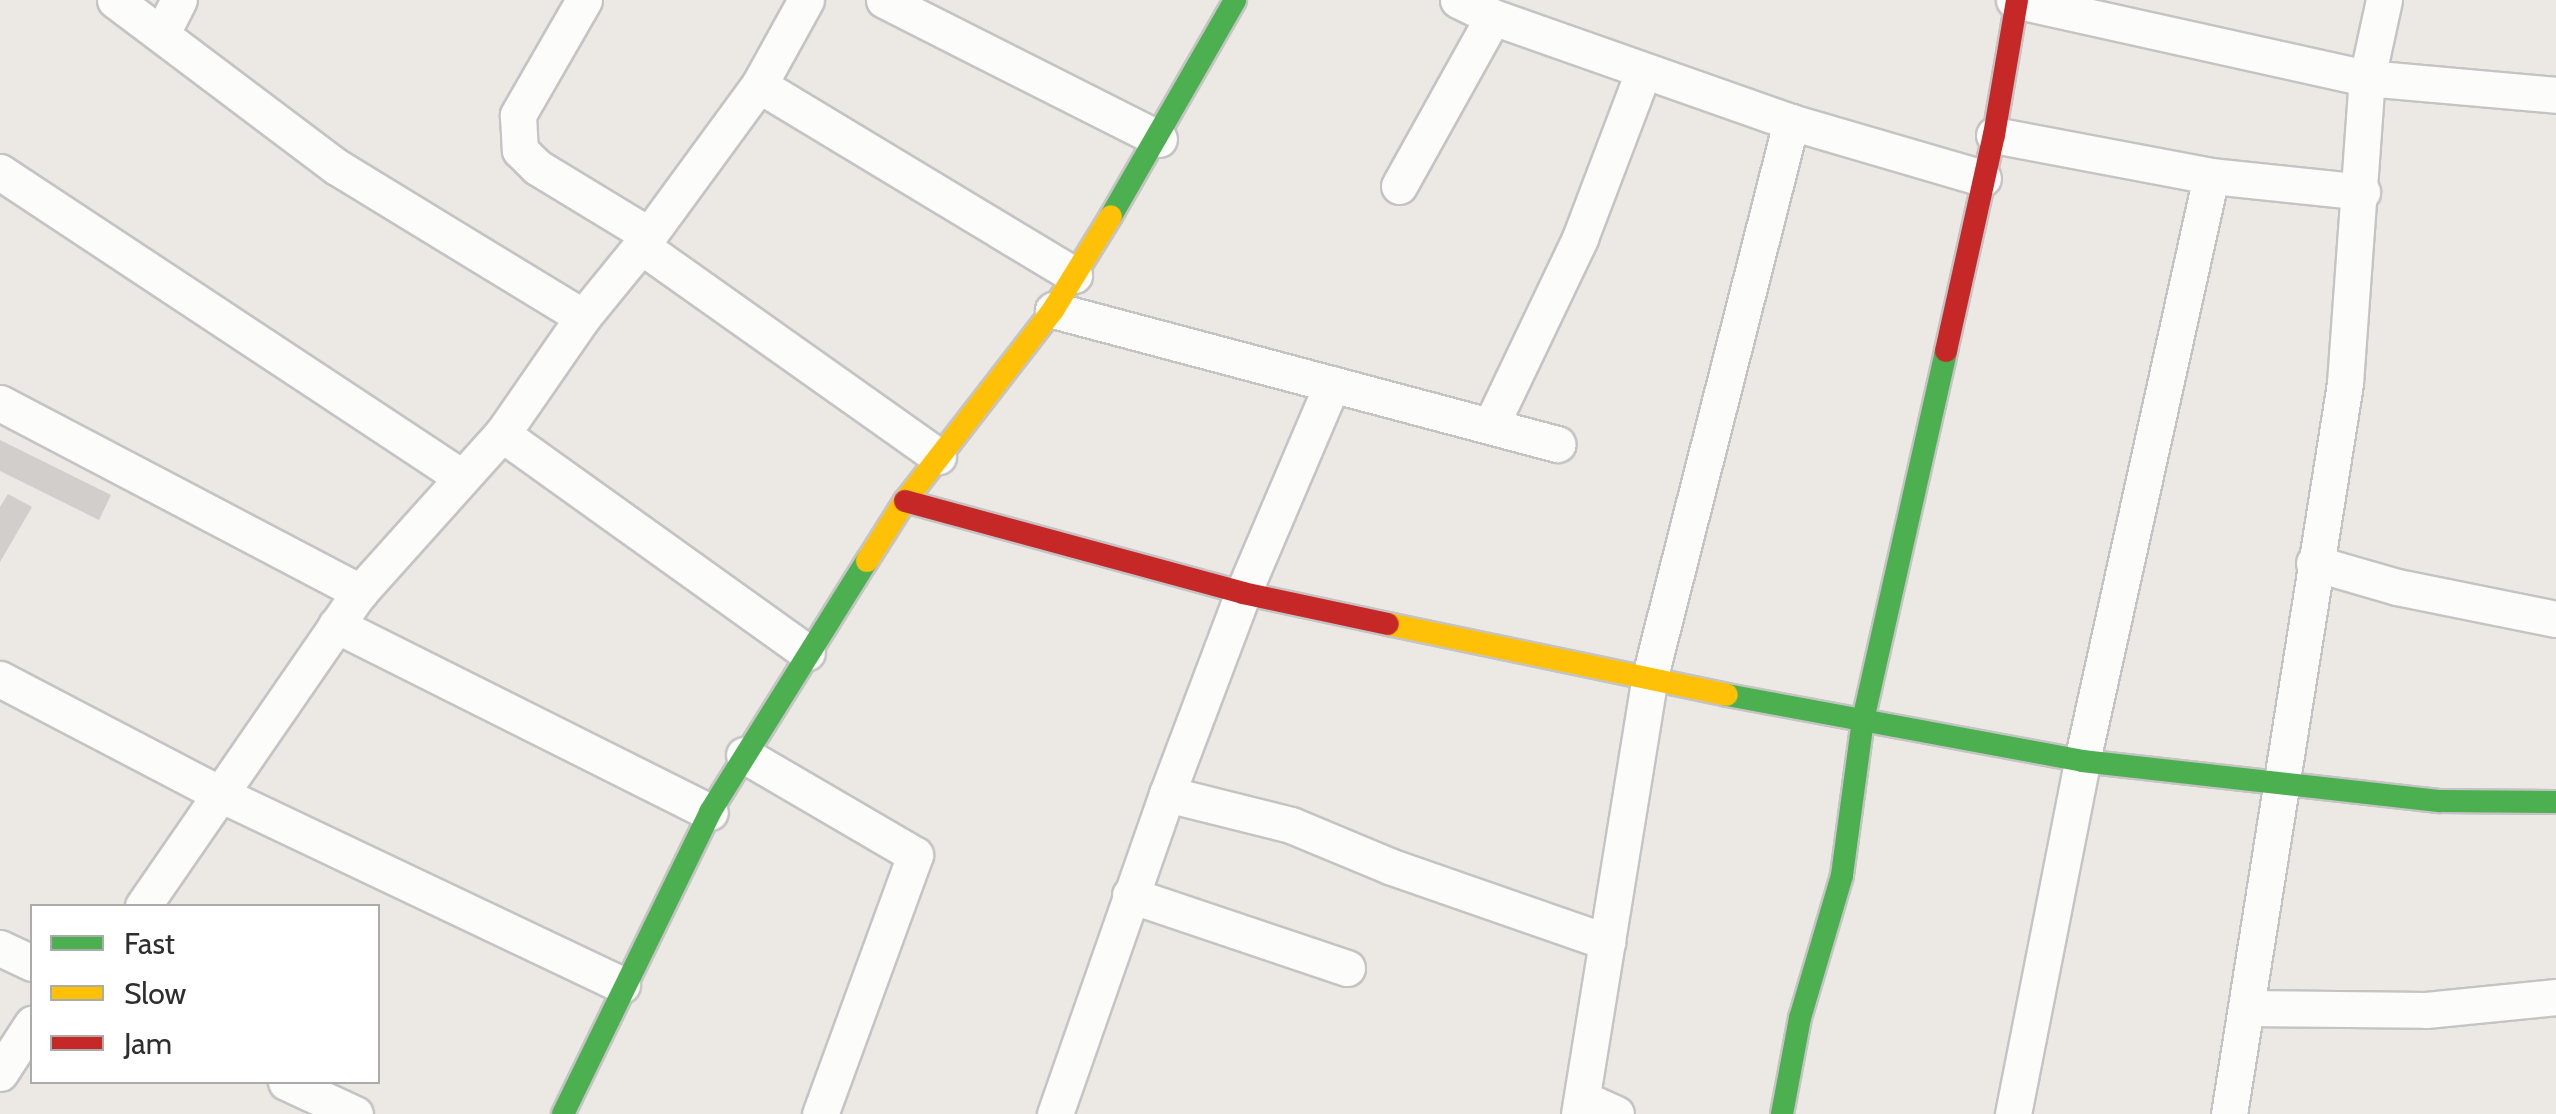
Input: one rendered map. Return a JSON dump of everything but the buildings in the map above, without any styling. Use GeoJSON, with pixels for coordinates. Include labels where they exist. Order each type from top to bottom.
{"type":"FeatureCollection","features":[{"type":"Feature","properties":{"kind":"street"},"geometry":{"type":"LineString","coordinates":[[115,0],[338,166],[583,317]]}},
{"type":"Feature","properties":{"kind":"street"},"geometry":{"type":"LineString","coordinates":[[162,33],[179,0]]}},
{"type":"Feature","properties":{"kind":"street"},"geometry":{"type":"LineString","coordinates":[[584,0],[518,115],[520,150],[538,167],[938,456]]}},
{"type":"Feature","properties":{"kind":"street"},"geometry":{"type":"LineString","coordinates":[[144,904],[360,592],[460,476],[502,434],[583,317],[645,241],[759,84],[806,0]]}},
{"type":"Feature","properties":{"kind":"street"},"geometry":{"type":"LineString","coordinates":[[884,0],[1159,139]]}},
{"type":"Feature","properties":{"kind":"street"},"geometry":{"type":"LineString","coordinates":[[563,1114],[622,985],[710,812],[905,500],[1052,310],[1159,139],[1235,0]]}},
{"type":"Feature","properties":{"kind":"street"},"geometry":{"type":"LineString","coordinates":[[1458,0],[1643,72],[1792,122],[1982,178]]}},
{"type":"Feature","properties":{"kind":"street"},"geometry":{"type":"LineString","coordinates":[[1782,1114],[1800,1018],[1829,931],[1842,875],[1863,720],[1994,135],[2016,0],[2367,78],[2556,95]]}},
{"type":"Feature","properties":{"kind":"street"},"geometry":{"type":"LineString","coordinates":[[2228,1114],[2345,383],[2362,192],[2367,78],[2384,0]]}},
{"type":"Feature","properties":{"kind":"street"},"geometry":{"type":"LineString","coordinates":[[1399,186],[1494,17]]}},
{"type":"Feature","properties":{"kind":"street"},"geometry":{"type":"LineString","coordinates":[[1491,426],[1580,238],[1643,72]]}},
{"type":"Feature","properties":{"kind":"street"},"geometry":{"type":"LineString","coordinates":[[759,84],[1074,275]]}},
{"type":"Feature","properties":{"kind":"street"},"geometry":{"type":"LineString","coordinates":[[1616,1114],[1581,1107],[1649,680],[1792,122]]}},
{"type":"Feature","properties":{"kind":"street"},"geometry":{"type":"LineString","coordinates":[[1994,135],[2211,176],[2362,192]]}},
{"type":"Feature","properties":{"kind":"street"},"geometry":{"type":"LineString","coordinates":[[0,172],[460,476]]}},
{"type":"Feature","properties":{"kind":"street"},"geometry":{"type":"LineString","coordinates":[[2013,1114],[2082,761],[2211,176]]}},
{"type":"Feature","properties":{"kind":"street"},"geometry":{"type":"LineString","coordinates":[[1052,310],[1557,444]]}},
{"type":"Feature","properties":{"kind":"street"},"geometry":{"type":"LineString","coordinates":[[1056,1114],[1166,794],[1243,593],[1332,384]]}},
{"type":"Feature","properties":{"kind":"street"},"geometry":{"type":"LineString","coordinates":[[0,402],[360,592]]}},
{"type":"Feature","properties":{"kind":"street"},"geometry":{"type":"LineString","coordinates":[[502,434],[807,652]]}},
{"type":"Feature","properties":{"kind":"street"},"geometry":{"type":"LineString","coordinates":[[905,500],[1243,593],[1649,680],[2082,761],[2440,801],[2556,802]]}},
{"type":"Feature","properties":{"kind":"street"},"geometry":{"type":"LineString","coordinates":[[2314,564],[2397,586],[2556,619]]}},
{"type":"Feature","properties":{"kind":"street"},"geometry":{"type":"LineString","coordinates":[[336,625],[710,812]]}},
{"type":"Feature","properties":{"kind":"street"},"geometry":{"type":"LineString","coordinates":[[0,679],[220,794],[622,985]]}},
{"type":"Feature","properties":{"kind":"street"},"geometry":{"type":"LineString","coordinates":[[744,756],[916,855],[820,1114]]}},
{"type":"Feature","properties":{"kind":"street"},"geometry":{"type":"LineString","coordinates":[[1166,794],[1292,825],[1392,867],[1607,942]]}},
{"type":"Feature","properties":{"kind":"street"},"geometry":{"type":"LineString","coordinates":[[1130,895],[1347,968]]}},
{"type":"Feature","properties":{"kind":"street"},"geometry":{"type":"LineString","coordinates":[[0,948],[30,962]]}},
{"type":"Feature","properties":{"kind":"street"},"geometry":{"type":"LineString","coordinates":[[2248,1008],[2426,1010],[2556,997]]}},
{"type":"Feature","properties":{"kind":"street"},"geometry":{"type":"LineString","coordinates":[[0,1073],[30,1027]]}},
{"type":"Feature","properties":{"kind":"street"},"geometry":{"type":"LineString","coordinates":[[290,1084],[355,1114]]}},
{"type":"Feature","properties":{"kind":"traffic: fast"},"geometry":{"type":"LineString","coordinates":[[1111,216],[1235,0]]}},
{"type":"Feature","properties":{"kind":"traffic: fast"},"geometry":{"type":"LineString","coordinates":[[1782,1114],[1800,1018],[1842,875],[1863,720],[1946,351]]}},
{"type":"Feature","properties":{"kind":"traffic: fast"},"geometry":{"type":"LineString","coordinates":[[563,1114],[710,812],[867,561]]}},
{"type":"Feature","properties":{"kind":"traffic: fast"},"geometry":{"type":"LineString","coordinates":[[1727,695],[2082,761],[2441,801],[2556,802]]}},
{"type":"Feature","properties":{"kind":"traffic: slow"},"geometry":{"type":"LineString","coordinates":[[867,561],[905,501],[1053,310],[1111,216]]}},
{"type":"Feature","properties":{"kind":"traffic: slow"},"geometry":{"type":"LineString","coordinates":[[1388,624],[1727,695]]}},
{"type":"Feature","properties":{"kind":"traffic: jam"},"geometry":{"type":"LineString","coordinates":[[1946,351],[1994,135],[2017,0]]}},
{"type":"Feature","properties":{"kind":"traffic: jam"},"geometry":{"type":"LineString","coordinates":[[905,501],[1243,593],[1388,624]]}}]}
